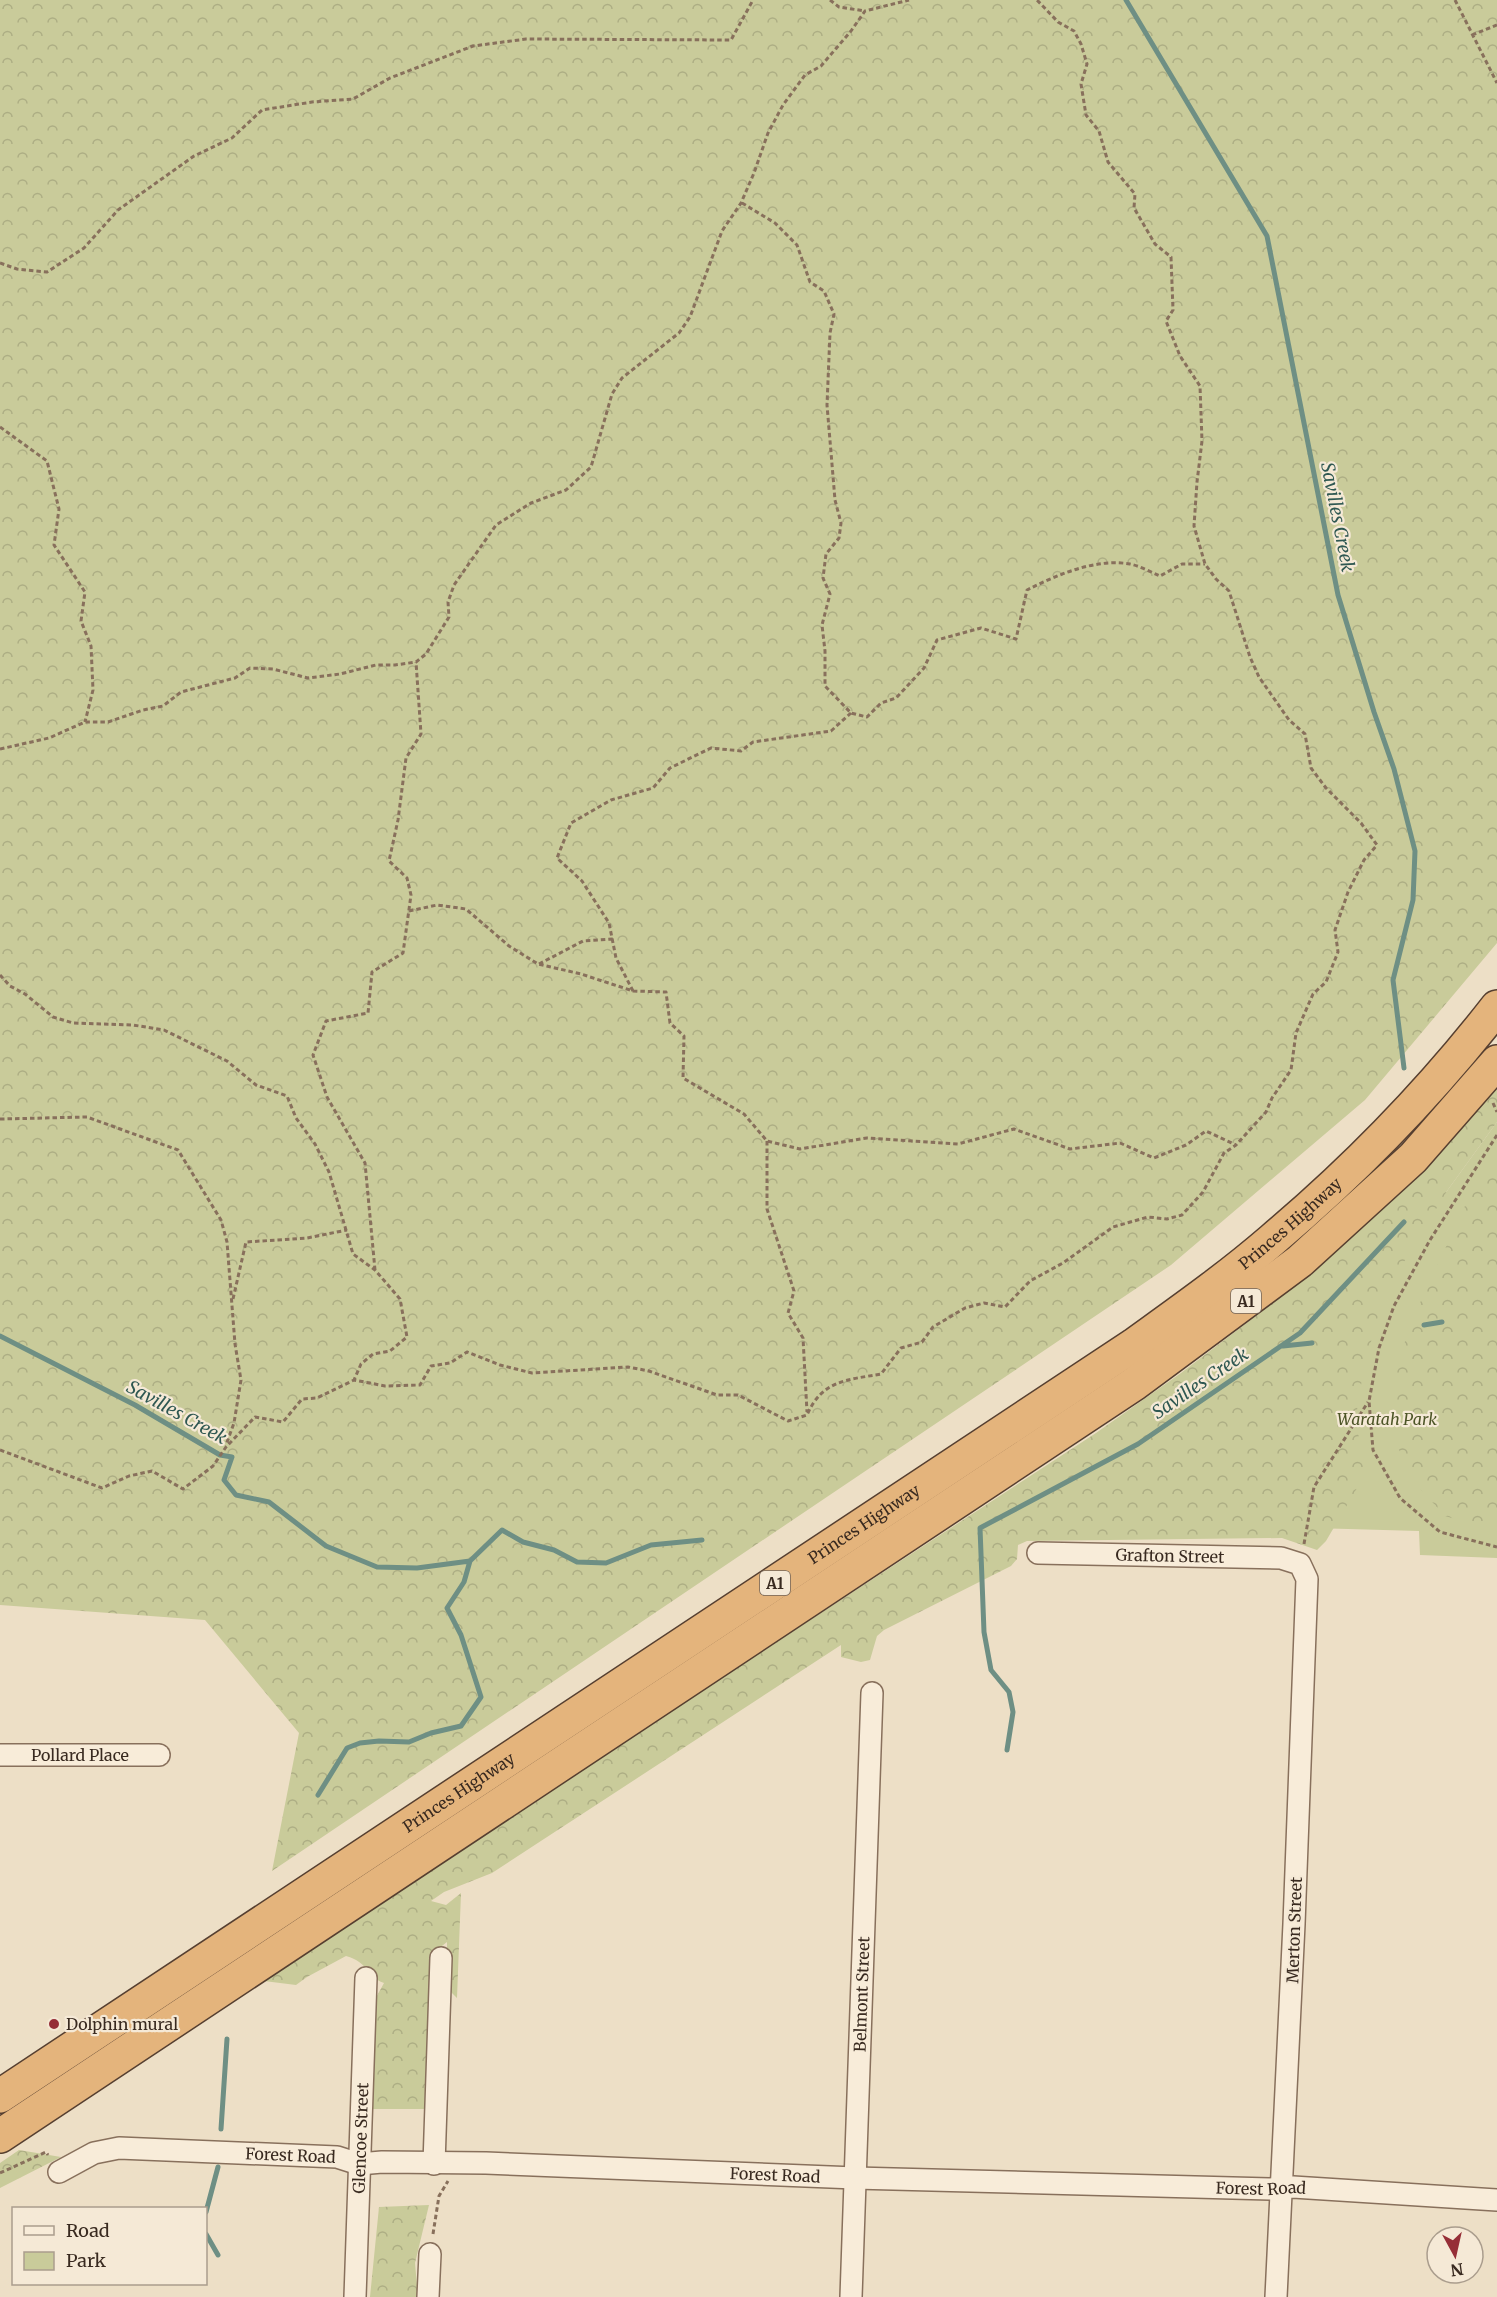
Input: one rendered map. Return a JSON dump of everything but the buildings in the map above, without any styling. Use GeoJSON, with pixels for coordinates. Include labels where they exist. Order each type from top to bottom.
{"type":"FeatureCollection","features":[{"type":"Feature","properties":{"kind":"highway","name":"Princes Highway"},"geometry":{"type":"LineString","coordinates":[[0,2096],[1104,1365],[1210,1290],[1272,1241],[1371,1151],[1455,1059],[1497,1007]]}},
{"type":"Feature","properties":{"kind":"highway","name":"Princes Highway"},"geometry":{"type":"LineString","coordinates":[[0,2136],[1134,1384],[1300,1261],[1413,1158],[1497,1062]]}},
{"type":"Feature","properties":{"kind":"street","name":"Grafton Street"},"geometry":{"type":"LineString","coordinates":[[1038,1553],[1281,1558],[1300,1564]]}},
{"type":"Feature","properties":{"kind":"street","name":"Merton Street"},"geometry":{"type":"LineString","coordinates":[[1276,2297],[1308,1586],[1300,1564]]}},
{"type":"Feature","properties":{"kind":"street","name":"Belmont Street"},"geometry":{"type":"LineString","coordinates":[[851,2297],[872,1693]]}},
{"type":"Feature","properties":{"kind":"street","name":"Pollard Place"},"geometry":{"type":"LineString","coordinates":[[0,1755],[159,1755]]}},
{"type":"Feature","properties":{"kind":"street"},"geometry":{"type":"LineString","coordinates":[[441,1958],[443,2169]]}},
{"type":"Feature","properties":{"kind":"street","name":"Glencoe Street"},"geometry":{"type":"LineString","coordinates":[[355,2297],[366,1978]]}},
{"type":"Feature","properties":{"kind":"street","name":"Forest Road"},"geometry":{"type":"LineString","coordinates":[[58,2172],[94,2153],[119,2148],[337,2157],[359,2164],[382,2162],[443,2169],[591,2166],[855,2178],[1305,2188],[1497,2200]]}},
{"type":"Feature","properties":{"kind":"street"},"geometry":{"type":"LineString","coordinates":[[429,2297],[430,2254]]}},
{"type":"Feature","properties":{"kind":"path"},"geometry":{"type":"LineString","coordinates":[[0,263],[17,269],[47,272],[84,248],[118,210],[194,156],[232,138],[262,110],[312,102],[353,99],[390,78],[473,45],[526,39],[731,40],[753,0]]}},
{"type":"Feature","properties":{"kind":"path"},"geometry":{"type":"LineString","coordinates":[[830,0],[839,7],[865,11],[909,0]]}},
{"type":"Feature","properties":{"kind":"path"},"geometry":{"type":"LineString","coordinates":[[807,1415],[812,1402],[825,1389],[842,1381],[881,1374],[901,1348],[922,1342],[933,1327],[965,1308],[984,1303],[1005,1307],[1030,1281],[1063,1263],[1113,1227],[1148,1217],[1167,1219],[1182,1215],[1203,1192],[1224,1154],[1236,1145],[1266,1112],[1272,1098],[1291,1070],[1296,1033],[1313,994],[1326,982],[1338,952],[1335,930],[1348,892],[1364,860],[1377,845],[1361,823],[1326,788],[1311,768],[1305,734],[1289,720],[1259,677],[1250,657],[1229,591],[1204,564],[1194,526],[1202,441],[1200,386],[1180,356],[1166,321],[1173,310],[1171,257],[1155,244],[1134,208],[1135,194],[1108,162],[1099,131],[1086,115],[1082,84],[1087,64],[1074,31],[1058,22],[1037,0]]}},
{"type":"Feature","properties":{"kind":"path"},"geometry":{"type":"LineString","coordinates":[[1455,0],[1497,83]]}},
{"type":"Feature","properties":{"kind":"path"},"geometry":{"type":"LineString","coordinates":[[0,749],[49,738],[85,722],[108,722],[163,706],[181,692],[236,678],[250,668],[273,669],[308,678],[340,674],[376,665],[416,663],[426,654],[449,617],[448,602],[454,585],[496,525],[531,503],[566,490],[591,467],[612,394],[622,378],[679,333],[690,317],[722,231],[741,203],[768,133],[783,105],[805,75],[821,66],[865,11]]}},
{"type":"Feature","properties":{"kind":"path"},"geometry":{"type":"LineString","coordinates":[[1472,35],[1497,26],[1497,23]]}},
{"type":"Feature","properties":{"kind":"path"},"geometry":{"type":"LineString","coordinates":[[741,203],[775,223],[797,245],[810,282],[824,291],[834,314],[830,333],[827,405],[835,500],[841,523],[839,538],[826,554],[823,578],[830,594],[822,625],[825,686],[850,713],[867,717],[881,703],[896,698],[924,668],[937,640],[981,628],[1016,639],[1027,590],[1061,573],[1106,564],[1130,564],[1160,576],[1182,564],[1204,564]]}},
{"type":"Feature","properties":{"kind":"path"},"geometry":{"type":"LineString","coordinates":[[0,427],[47,461],[59,509],[54,545],[85,592],[81,621],[91,646],[93,690],[85,722]]}},
{"type":"Feature","properties":{"kind":"path"},"geometry":{"type":"LineString","coordinates":[[375,1270],[365,1163],[327,1097],[313,1055],[326,1021],[368,1013],[372,972],[403,953],[411,895],[407,878],[389,861],[398,820],[406,758],[421,734],[416,663]]}},
{"type":"Feature","properties":{"kind":"path"},"geometry":{"type":"LineString","coordinates":[[633,992],[616,958],[609,923],[582,881],[557,858],[571,823],[611,800],[654,788],[670,768],[711,748],[741,752],[753,742],[831,731],[850,713]]}},
{"type":"Feature","properties":{"kind":"path"},"geometry":{"type":"LineString","coordinates":[[409,911],[437,905],[466,909],[509,946],[538,964],[581,974],[633,992],[666,992],[670,1023],[684,1036],[683,1078],[744,1114],[767,1141],[800,1149],[867,1138],[958,1143],[1014,1129],[1070,1149],[1120,1143],[1154,1158],[1186,1145],[1206,1131],[1236,1145]]}},
{"type":"Feature","properties":{"kind":"path"},"geometry":{"type":"LineString","coordinates":[[538,964],[583,941],[613,939]]}},
{"type":"Feature","properties":{"kind":"path"},"geometry":{"type":"LineString","coordinates":[[0,975],[10,986],[25,994],[53,1017],[74,1023],[133,1025],[164,1030],[227,1061],[256,1085],[287,1096],[296,1118],[315,1144],[329,1172],[353,1254],[375,1270],[400,1299],[407,1336],[390,1351],[373,1354],[361,1364],[354,1380]]}},
{"type":"Feature","properties":{"kind":"path"},"geometry":{"type":"LineString","coordinates":[[0,1119],[87,1117],[178,1150],[221,1220],[227,1242],[235,1344],[241,1380],[234,1423],[226,1447]]}},
{"type":"Feature","properties":{"kind":"path"},"geometry":{"type":"LineString","coordinates":[[1497,1135],[1430,1240],[1394,1306],[1379,1347],[1369,1401],[1373,1450],[1400,1498],[1440,1532],[1497,1547]]}},
{"type":"Feature","properties":{"kind":"path"},"geometry":{"type":"LineString","coordinates":[[767,1141],[767,1209],[794,1291],[788,1312],[803,1338],[807,1415]]}},
{"type":"Feature","properties":{"kind":"path"},"geometry":{"type":"LineString","coordinates":[[232,1303],[246,1242],[307,1238],[347,1230]]}},
{"type":"Feature","properties":{"kind":"path"},"geometry":{"type":"LineString","coordinates":[[0,1450],[102,1488],[129,1476],[152,1471],[183,1489],[213,1466],[226,1447],[255,1417],[283,1422],[302,1399],[317,1398],[354,1380],[385,1386],[420,1384],[431,1366],[450,1362],[467,1352],[500,1365],[532,1373],[628,1367],[649,1371],[717,1395],[738,1395],[788,1421],[807,1415]]}},
{"type":"Feature","properties":{"kind":"path"},"geometry":{"type":"LineString","coordinates":[[1300,1564],[1314,1487],[1369,1401]]}},
{"type":"Feature","properties":{"kind":"path"},"geometry":{"type":"LineString","coordinates":[[0,2173],[46,2152],[58,2172]]}},
{"type":"Feature","properties":{"kind":"path"},"geometry":{"type":"LineString","coordinates":[[430,2254],[443,2169]]}},
{"type":"Feature","properties":{"kind":"green space"},"geometry":{"type":"Polygon","coordinates":[[[0,0],[1497,0],[1497,943],[1365,1100],[1171,1265],[272,1871],[299,1733],[205,1620],[0,1605],[0,0]]]}},
{"type":"Feature","properties":{"kind":"green space"},"geometry":{"type":"Polygon","coordinates":[[[1497,1082],[1497,1122],[1447,1191],[1384,1295],[1357,1403],[1359,1445],[1367,1471],[1326,1541],[1317,1550],[1282,1538],[1027,1541],[1018,1545],[1017,1559],[1011,1566],[884,1630],[877,1636],[870,1660],[861,1662],[841,1657],[841,1645],[492,1873],[444,1892],[431,1901],[446,1905],[461,1893],[457,1998],[447,1988],[447,1942],[438,1949],[428,2109],[371,2109],[372,2005],[384,1983],[374,1977],[359,1962],[346,1956],[296,1985],[264,1981],[370,1908],[1096,1433],[1181,1373],[1261,1312],[1386,1206],[1497,1082]]]}},
{"type":"Feature","properties":{"kind":"green space","name":"Waratah Park"},"geometry":{"type":"Polygon","coordinates":[[[1497,1122],[1497,1558],[1420,1555],[1419,1531],[1277,1527],[1336,1320],[1447,1191],[1497,1122]]]}},
{"type":"Feature","properties":{"kind":"green space"},"geometry":{"type":"Polygon","coordinates":[[[1497,1159],[1497,1528],[1488,1529],[1445,1516],[1413,1481],[1391,1432],[1395,1367],[1420,1303],[1470,1195],[1497,1159]]]}},
{"type":"Feature","properties":{"kind":"green space"},"geometry":{"type":"Polygon","coordinates":[[[19,2150],[61,2157],[0,2188],[0,2163],[19,2150]]]}},
{"type":"Feature","properties":{"kind":"green space"},"geometry":{"type":"Polygon","coordinates":[[[429,2205],[415,2263],[418,2297],[370,2297],[379,2207],[429,2205]]]}},
{"type":"Feature","properties":{"kind":"waterway","name":"Savilles Creek"},"geometry":{"type":"LineString","coordinates":[[1126,0],[1267,236],[1338,595],[1394,769],[1415,851],[1413,900],[1393,980],[1404,1068]]}},
{"type":"Feature","properties":{"kind":"waterway","name":"Savilles Creek"},"geometry":{"type":"LineString","coordinates":[[1007,1750],[1013,1712],[1009,1692],[991,1670],[984,1632],[980,1528],[1138,1444],[1300,1333],[1404,1222]]}},
{"type":"Feature","properties":{"kind":"waterway"},"geometry":{"type":"LineString","coordinates":[[1424,1325],[1442,1322]]}},
{"type":"Feature","properties":{"kind":"waterway","name":"Savilles Creek"},"geometry":{"type":"LineString","coordinates":[[0,1336],[135,1405],[220,1455],[232,1457],[224,1480],[236,1495],[269,1502],[326,1546],[377,1567],[417,1568],[470,1561],[502,1530],[523,1542],[554,1550],[577,1562],[606,1563],[651,1545],[702,1540]]}},
{"type":"Feature","properties":{"kind":"waterway"},"geometry":{"type":"LineString","coordinates":[[1283,1346],[1312,1343]]}},
{"type":"Feature","properties":{"kind":"waterway"},"geometry":{"type":"LineString","coordinates":[[318,1795],[347,1748],[360,1743],[379,1741],[409,1742],[431,1733],[461,1726],[481,1697],[461,1635],[447,1608],[464,1582],[470,1561]]}},
{"type":"Feature","properties":{"kind":"waterway"},"geometry":{"type":"LineString","coordinates":[[221,2129],[227,2039]]}},
{"type":"Feature","properties":{"kind":"waterway"},"geometry":{"type":"LineString","coordinates":[[207,2208],[218,2167]]}},
{"type":"Feature","properties":{"kind":"waterway"},"geometry":{"type":"LineString","coordinates":[[207,2236],[218,2255]]}},
{"type":"Feature","properties":{"kind":"place","name":"Dolphin mural"},"geometry":{"type":"Point","coordinates":[54,2024]}}]}
